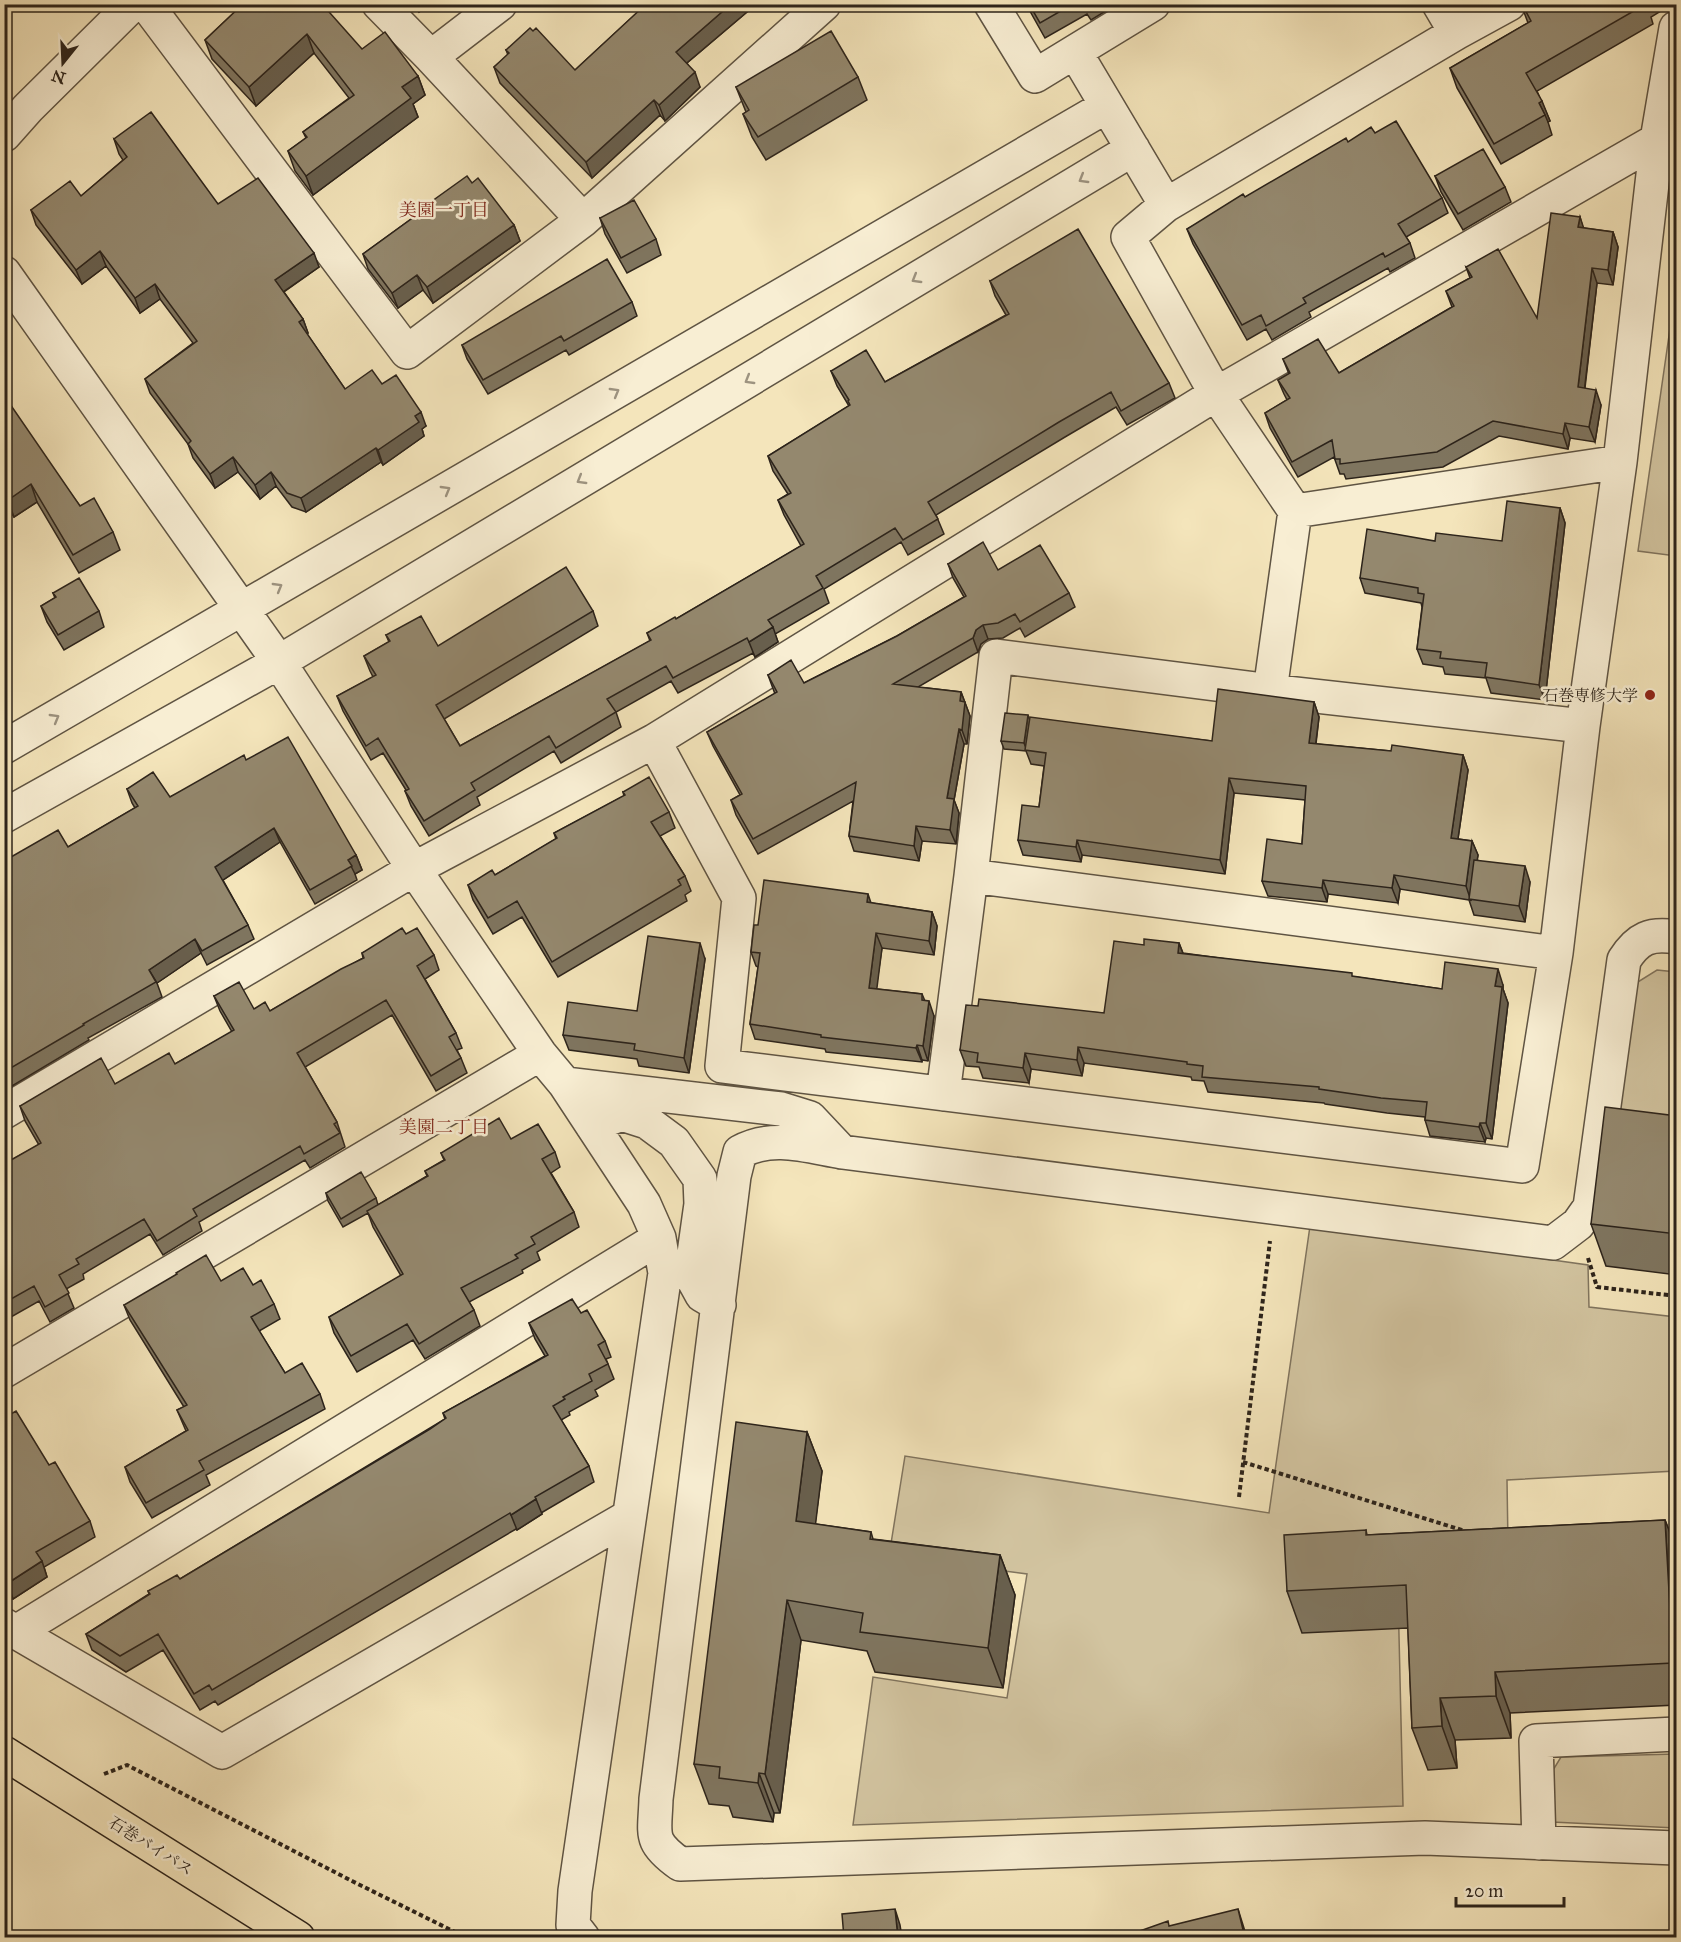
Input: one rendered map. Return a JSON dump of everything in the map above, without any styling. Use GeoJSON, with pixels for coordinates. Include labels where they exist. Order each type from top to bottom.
{"type":"FeatureCollection","features":[{"type":"Feature","properties":{"kind":"highway","name":"石巻バイパス"},"geometry":{"type":"LineString","coordinates":[[4,1753],[298,1938]]}},
{"type":"Feature","properties":{"kind":"street"},"geometry":{"type":"LineString","coordinates":[[4,135],[28,108],[133,4]]}},
{"type":"Feature","properties":{"kind":"street"},"geometry":{"type":"LineString","coordinates":[[146,4],[407,352],[583,220],[824,4]]}},
{"type":"Feature","properties":{"kind":"street"},"geometry":{"type":"LineString","coordinates":[[379,4],[583,220]]}},
{"type":"Feature","properties":{"kind":"street"},"geometry":{"type":"LineString","coordinates":[[431,57],[500,4]]}},
{"type":"Feature","properties":{"kind":"street"},"geometry":{"type":"LineString","coordinates":[[991,4],[1035,76],[1153,4]]}},
{"type":"Feature","properties":{"kind":"street"},"geometry":{"type":"LineString","coordinates":[[1439,4],[1456,33]]}},
{"type":"Feature","properties":{"kind":"street"},"geometry":{"type":"LineString","coordinates":[[1270,691],[1295,511],[1216,394],[1128,237],[1166,205],[1509,4]]}},
{"type":"Feature","properties":{"kind":"street"},"geometry":{"type":"LineString","coordinates":[[654,741],[739,898],[722,1066],[1522,1166],[1556,953],[1583,726],[1620,462],[1657,140],[1672,74],[1677,28]]}},
{"type":"Feature","properties":{"kind":"street"},"geometry":{"type":"LineString","coordinates":[[1075,52],[1166,205]]}},
{"type":"Feature","properties":{"kind":"street"},"geometry":{"type":"LineString","coordinates":[[4,747],[1107,106]]}},
{"type":"Feature","properties":{"kind":"street"},"geometry":{"type":"LineString","coordinates":[[4,1112],[414,869],[654,741],[1216,394],[1657,140]]}},
{"type":"Feature","properties":{"kind":"street"},"geometry":{"type":"LineString","coordinates":[[4,816],[279,662],[1133,149]]}},
{"type":"Feature","properties":{"kind":"street"},"geometry":{"type":"LineString","coordinates":[[4,273],[279,662],[414,869],[540,1054],[565,1084],[644,1204],[658,1238],[665,1273],[575,1891],[573,1925],[583,1938]]}},
{"type":"Feature","properties":{"kind":"street"},"geometry":{"type":"LineString","coordinates":[[1295,511],[1620,462]]}},
{"type":"Feature","properties":{"kind":"street"},"geometry":{"type":"LineString","coordinates":[[944,1094],[972,876],[996,656],[1270,691],[1583,726]]}},
{"type":"Feature","properties":{"kind":"street"},"geometry":{"type":"LineString","coordinates":[[972,876],[1556,953]]}},
{"type":"Feature","properties":{"kind":"street"},"geometry":{"type":"LineString","coordinates":[[1677,937],[1646,938],[1634,945],[1624,960],[1590,1207],[1578,1224],[1552,1243],[842,1152],[794,1143],[765,1142],[750,1146],[740,1152],[734,1176],[656,1799],[654,1838],[663,1852],[680,1864],[1425,1838],[1677,1848]]}},
{"type":"Feature","properties":{"kind":"street"},"geometry":{"type":"LineString","coordinates":[[4,1371],[540,1054]]}},
{"type":"Feature","properties":{"kind":"street"},"geometry":{"type":"LineString","coordinates":[[565,1084],[782,1109],[810,1118],[842,1152]]}},
{"type":"Feature","properties":{"kind":"street"},"geometry":{"type":"LineString","coordinates":[[592,1125],[622,1114],[647,1122],[674,1142],[700,1179],[701,1204],[691,1275],[702,1295],[719,1305]]}},
{"type":"Feature","properties":{"kind":"street"},"geometry":{"type":"LineString","coordinates":[[628,1517],[222,1752],[10,1629],[658,1238]]}},
{"type":"Feature","properties":{"kind":"street"},"geometry":{"type":"LineString","coordinates":[[1539,1843],[1536,1741],[1677,1734]]}},
{"type":"Feature","properties":{"kind":"path"},"geometry":{"type":"LineString","coordinates":[[1239,1497],[1275,1207]]}},
{"type":"Feature","properties":{"kind":"path"},"geometry":{"type":"LineString","coordinates":[[1578,1224],[1597,1287],[1677,1296]]}},
{"type":"Feature","properties":{"kind":"path"},"geometry":{"type":"LineString","coordinates":[[1243,1462],[1468,1532]]}},
{"type":"Feature","properties":{"kind":"path"},"geometry":{"type":"LineString","coordinates":[[1665,1535],[1677,1535]]}},
{"type":"Feature","properties":{"kind":"path"},"geometry":{"type":"LineString","coordinates":[[104,1774],[127,1765],[467,1938]]}},
{"type":"Feature","properties":{"kind":"shaded area"},"geometry":{"type":"Polygon","coordinates":[[[1676,287],[1676,556],[1638,551],[1676,287]]]}},
{"type":"Feature","properties":{"kind":"shaded area"},"geometry":{"type":"Polygon","coordinates":[[[1657,970],[1676,972],[1676,1123],[1619,1115],[1633,985],[1657,970]]]}},
{"type":"Feature","properties":{"kind":"shaded area"},"geometry":{"type":"Polygon","coordinates":[[[1310,1226],[1588,1265],[1589,1307],[1676,1317],[1676,1471],[1507,1480],[1508,1544],[1397,1550],[1403,1806],[853,1825],[873,1677],[1007,1698],[1027,1574],[889,1556],[905,1456],[1269,1513],[1310,1226]]]}},
{"type":"Feature","properties":{"kind":"shaded area"},"geometry":{"type":"Polygon","coordinates":[[[1676,1754],[1676,1828],[1552,1822],[1550,1775],[1561,1757],[1676,1754]]]}},
{"type":"Feature","properties":{"kind":"building"},"geometry":{"type":"Polygon","coordinates":[[[243,4],[322,4],[362,49],[385,32],[418,76],[402,87],[411,98],[306,176],[288,151],[307,137],[303,132],[354,95],[307,34],[249,87],[205,40],[243,4]]]}},
{"type":"Feature","properties":{"kind":"building"},"geometry":{"type":"Polygon","coordinates":[[[644,4],[731,4],[676,52],[695,72],[659,105],[654,100],[586,162],[494,67],[509,53],[506,50],[530,28],[533,31],[536,28],[575,70],[644,4]]]}},
{"type":"Feature","properties":{"kind":"building"},"geometry":{"type":"Polygon","coordinates":[[[1029,4],[1073,4],[1040,23],[1029,4]]]}},
{"type":"Feature","properties":{"kind":"building"},"geometry":{"type":"Polygon","coordinates":[[[1522,4],[1646,4],[1526,73],[1542,101],[1539,103],[1545,115],[1494,144],[1450,68],[1531,21],[1522,4]]]}},
{"type":"Feature","properties":{"kind":"building"},"geometry":{"type":"Polygon","coordinates":[[[831,31],[858,77],[758,137],[743,114],[749,110],[736,87],[831,31]]]}},
{"type":"Feature","properties":{"kind":"building"},"geometry":{"type":"Polygon","coordinates":[[[151,112],[218,204],[258,178],[314,253],[275,280],[303,319],[299,322],[345,389],[372,370],[382,384],[396,375],[421,412],[415,416],[419,422],[301,498],[287,493],[271,472],[255,485],[233,457],[210,474],[188,444],[191,441],[145,379],[197,341],[155,284],[135,298],[100,251],[76,270],[31,210],[70,181],[81,196],[127,157],[114,139],[151,112]]]}},
{"type":"Feature","properties":{"kind":"building"},"geometry":{"type":"Polygon","coordinates":[[[1396,121],[1442,198],[1398,224],[1410,243],[1385,257],[1383,253],[1303,298],[1306,303],[1266,326],[1261,315],[1242,325],[1187,229],[1243,194],[1245,197],[1346,138],[1348,142],[1371,127],[1375,133],[1396,121]]]}},
{"type":"Feature","properties":{"kind":"building"},"geometry":{"type":"Polygon","coordinates":[[[1483,149],[1505,187],[1458,214],[1435,176],[1483,149]]]}},
{"type":"Feature","properties":{"kind":"building"},"geometry":{"type":"Polygon","coordinates":[[[467,176],[472,183],[478,178],[514,225],[427,287],[417,275],[392,293],[363,254],[467,176]]]}},
{"type":"Feature","properties":{"kind":"building"},"geometry":{"type":"Polygon","coordinates":[[[634,200],[656,239],[621,258],[600,218],[634,200]]]}},
{"type":"Feature","properties":{"kind":"building"},"geometry":{"type":"Polygon","coordinates":[[[1551,213],[1580,217],[1578,227],[1613,232],[1608,270],[1592,268],[1578,387],[1596,390],[1589,427],[1565,423],[1563,434],[1493,421],[1437,452],[1340,464],[1340,459],[1335,459],[1332,440],[1292,462],[1265,413],[1290,398],[1278,380],[1290,373],[1283,359],[1318,339],[1339,373],[1454,306],[1446,291],[1472,277],[1466,267],[1498,249],[1537,318],[1551,213]]]}},
{"type":"Feature","properties":{"kind":"building"},"geometry":{"type":"Polygon","coordinates":[[[1078,229],[1169,383],[1121,411],[1111,392],[1059,422],[928,502],[938,519],[903,540],[895,528],[816,576],[823,588],[768,620],[773,627],[749,642],[747,638],[673,678],[666,666],[607,699],[616,712],[556,748],[549,736],[471,783],[475,790],[424,821],[405,791],[409,789],[378,738],[366,746],[337,696],[376,675],[364,656],[390,641],[386,635],[421,616],[438,646],[566,567],[593,611],[436,705],[460,746],[651,640],[647,633],[675,617],[676,619],[804,544],[778,500],[791,493],[768,456],[850,405],[831,371],[866,350],[885,382],[1009,314],[990,281],[1078,229]]]}},
{"type":"Feature","properties":{"kind":"building"},"geometry":{"type":"Polygon","coordinates":[[[607,259],[632,302],[564,341],[561,336],[483,380],[462,345],[607,259]]]}},
{"type":"Feature","properties":{"kind":"building"},"geometry":{"type":"Polygon","coordinates":[[[4,404],[6,406],[10,404],[80,506],[94,498],[113,532],[73,555],[31,484],[8,500],[4,495],[4,404]]]}},
{"type":"Feature","properties":{"kind":"building"},"geometry":{"type":"Polygon","coordinates":[[[1507,501],[1560,508],[1539,685],[1485,677],[1487,663],[1440,658],[1441,652],[1417,649],[1424,594],[1418,593],[1418,588],[1360,578],[1367,529],[1435,541],[1436,533],[1502,541],[1507,501]]]}},
{"type":"Feature","properties":{"kind":"building"},"geometry":{"type":"Polygon","coordinates":[[[983,542],[998,570],[1040,545],[1069,593],[1020,622],[1015,614],[998,623],[983,625],[976,630],[973,638],[893,684],[961,692],[960,701],[965,702],[962,730],[959,729],[947,798],[954,799],[950,830],[916,826],[914,846],[849,836],[856,782],[753,839],[731,800],[742,794],[707,732],[777,692],[768,675],[791,660],[804,683],[897,636],[966,596],[948,564],[983,542]]]}},
{"type":"Feature","properties":{"kind":"building"},"geometry":{"type":"Polygon","coordinates":[[[79,578],[99,611],[58,635],[41,606],[56,597],[53,593],[79,578]]]}},
{"type":"Feature","properties":{"kind":"building"},"geometry":{"type":"Polygon","coordinates":[[[1218,689],[1314,702],[1309,743],[1391,751],[1392,745],[1463,755],[1451,838],[1472,841],[1466,886],[1394,875],[1392,888],[1323,880],[1322,888],[1262,881],[1267,839],[1302,844],[1306,786],[1229,778],[1220,860],[1077,840],[1076,847],[1018,840],[1022,805],[1039,807],[1046,753],[1025,750],[1030,717],[1212,741],[1218,689]]]}},
{"type":"Feature","properties":{"kind":"building"},"geometry":{"type":"Polygon","coordinates":[[[1005,713],[1028,715],[1024,743],[1001,741],[1005,713]]]}},
{"type":"Feature","properties":{"kind":"building"},"geometry":{"type":"Polygon","coordinates":[[[288,737],[356,855],[348,860],[352,866],[310,890],[274,828],[215,867],[248,925],[202,951],[195,939],[149,970],[156,982],[4,1072],[4,861],[58,830],[68,847],[138,806],[127,789],[153,772],[170,797],[244,755],[246,760],[288,737]]]}},
{"type":"Feature","properties":{"kind":"building"},"geometry":{"type":"Polygon","coordinates":[[[649,777],[669,812],[651,822],[685,876],[678,880],[681,885],[552,962],[517,901],[488,918],[468,885],[492,870],[495,875],[557,838],[554,833],[625,795],[623,792],[649,777]]]}},
{"type":"Feature","properties":{"kind":"building"},"geometry":{"type":"Polygon","coordinates":[[[1474,860],[1525,866],[1519,906],[1469,899],[1474,860]]]}},
{"type":"Feature","properties":{"kind":"building"},"geometry":{"type":"Polygon","coordinates":[[[764,880],[868,894],[867,902],[932,912],[929,941],[876,933],[869,988],[922,994],[922,1000],[929,1001],[923,1046],[917,1045],[916,1048],[821,1037],[821,1035],[750,1024],[760,953],[751,952],[754,925],[758,925],[764,880]]]}},
{"type":"Feature","properties":{"kind":"building"},"geometry":{"type":"Polygon","coordinates":[[[402,928],[406,934],[417,928],[434,955],[417,966],[456,1033],[449,1037],[461,1058],[431,1076],[386,1000],[297,1053],[337,1122],[334,1124],[340,1133],[304,1154],[300,1146],[193,1209],[197,1216],[157,1241],[144,1219],[76,1259],[79,1264],[59,1275],[69,1293],[45,1307],[34,1286],[4,1303],[4,1164],[41,1143],[20,1106],[101,1058],[115,1084],[169,1053],[175,1064],[234,1030],[214,996],[239,982],[254,1009],[265,1002],[270,1011],[364,958],[362,953],[402,928]]]}},
{"type":"Feature","properties":{"kind":"building"},"geometry":{"type":"Polygon","coordinates":[[[648,936],[700,943],[684,1058],[634,1050],[635,1044],[563,1035],[568,1002],[637,1011],[648,936]]]}},
{"type":"Feature","properties":{"kind":"building"},"geometry":{"type":"Polygon","coordinates":[[[1144,939],[1179,943],[1178,953],[1352,973],[1352,976],[1442,989],[1445,962],[1498,969],[1495,986],[1502,987],[1486,1123],[1480,1123],[1479,1127],[1425,1120],[1427,1102],[1381,1098],[1319,1089],[1319,1087],[1202,1077],[1203,1066],[1187,1064],[1187,1062],[1078,1047],[1077,1060],[1025,1053],[1023,1068],[977,1062],[978,1053],[960,1050],[966,1005],[978,1006],[979,999],[1104,1013],[1114,941],[1144,945],[1144,939]]]}},
{"type":"Feature","properties":{"kind":"building"},"geometry":{"type":"Polygon","coordinates":[[[1605,1107],[1677,1116],[1677,1234],[1591,1224],[1605,1107]]]}},
{"type":"Feature","properties":{"kind":"building"},"geometry":{"type":"Polygon","coordinates":[[[499,1118],[511,1139],[538,1124],[555,1152],[542,1159],[574,1212],[531,1237],[535,1244],[515,1255],[518,1258],[461,1288],[474,1310],[419,1344],[407,1324],[351,1356],[329,1317],[403,1274],[367,1211],[428,1176],[425,1171],[445,1160],[441,1153],[499,1118]]]}},
{"type":"Feature","properties":{"kind":"building"},"geometry":{"type":"Polygon","coordinates":[[[361,1172],[376,1198],[341,1219],[326,1193],[361,1172]]]}},
{"type":"Feature","properties":{"kind":"building"},"geometry":{"type":"Polygon","coordinates":[[[206,1255],[221,1281],[243,1268],[253,1285],[261,1280],[274,1304],[251,1317],[285,1373],[302,1363],[320,1394],[199,1461],[204,1470],[146,1503],[125,1467],[188,1430],[177,1410],[187,1405],[124,1305],[206,1255]]]}},
{"type":"Feature","properties":{"kind":"building"},"geometry":{"type":"Polygon","coordinates":[[[572,1299],[581,1313],[587,1310],[605,1341],[598,1345],[608,1364],[589,1374],[592,1381],[563,1397],[565,1399],[553,1406],[589,1466],[535,1497],[536,1499],[511,1515],[510,1513],[212,1690],[209,1685],[194,1694],[158,1634],[120,1656],[86,1634],[150,1594],[148,1591],[177,1575],[180,1579],[430,1429],[446,1418],[443,1413],[548,1355],[529,1323],[572,1299]]]}},
{"type":"Feature","properties":{"kind":"building"},"geometry":{"type":"Polygon","coordinates":[[[16,1411],[49,1465],[55,1462],[90,1521],[36,1552],[42,1561],[8,1583],[4,1579],[4,1418],[16,1411]]]}},
{"type":"Feature","properties":{"kind":"building"},"geometry":{"type":"Polygon","coordinates":[[[736,1422],[807,1432],[796,1521],[871,1532],[870,1539],[1000,1555],[988,1648],[860,1632],[863,1613],[787,1600],[765,1774],[759,1773],[758,1783],[719,1778],[720,1767],[694,1764],[736,1422]]]}},
{"type":"Feature","properties":{"kind":"building"},"geometry":{"type":"Polygon","coordinates":[[[1665,1520],[1673,1663],[1495,1672],[1496,1696],[1440,1698],[1442,1726],[1412,1728],[1406,1585],[1287,1591],[1284,1535],[1366,1530],[1366,1535],[1665,1520]]]}},
{"type":"Feature","properties":{"kind":"building"},"geometry":{"type":"Polygon","coordinates":[[[895,1909],[898,1938],[844,1938],[842,1914],[895,1909]]]}},
{"type":"Feature","properties":{"kind":"building"},"geometry":{"type":"Polygon","coordinates":[[[1238,1909],[1245,1938],[1120,1938],[1168,1921],[1169,1926],[1238,1909]]]}},
{"type":"Feature","properties":{"kind":"place","name":"石巻専修大学"},"geometry":{"type":"Point","coordinates":[1650,695]}},
{"type":"Feature","properties":{"kind":"district","name":"美園一丁目"},"geometry":{"type":"Point","coordinates":[444,210]}},
{"type":"Feature","properties":{"kind":"district","name":"美園二丁目"},"geometry":{"type":"Point","coordinates":[444,1127]}}]}
